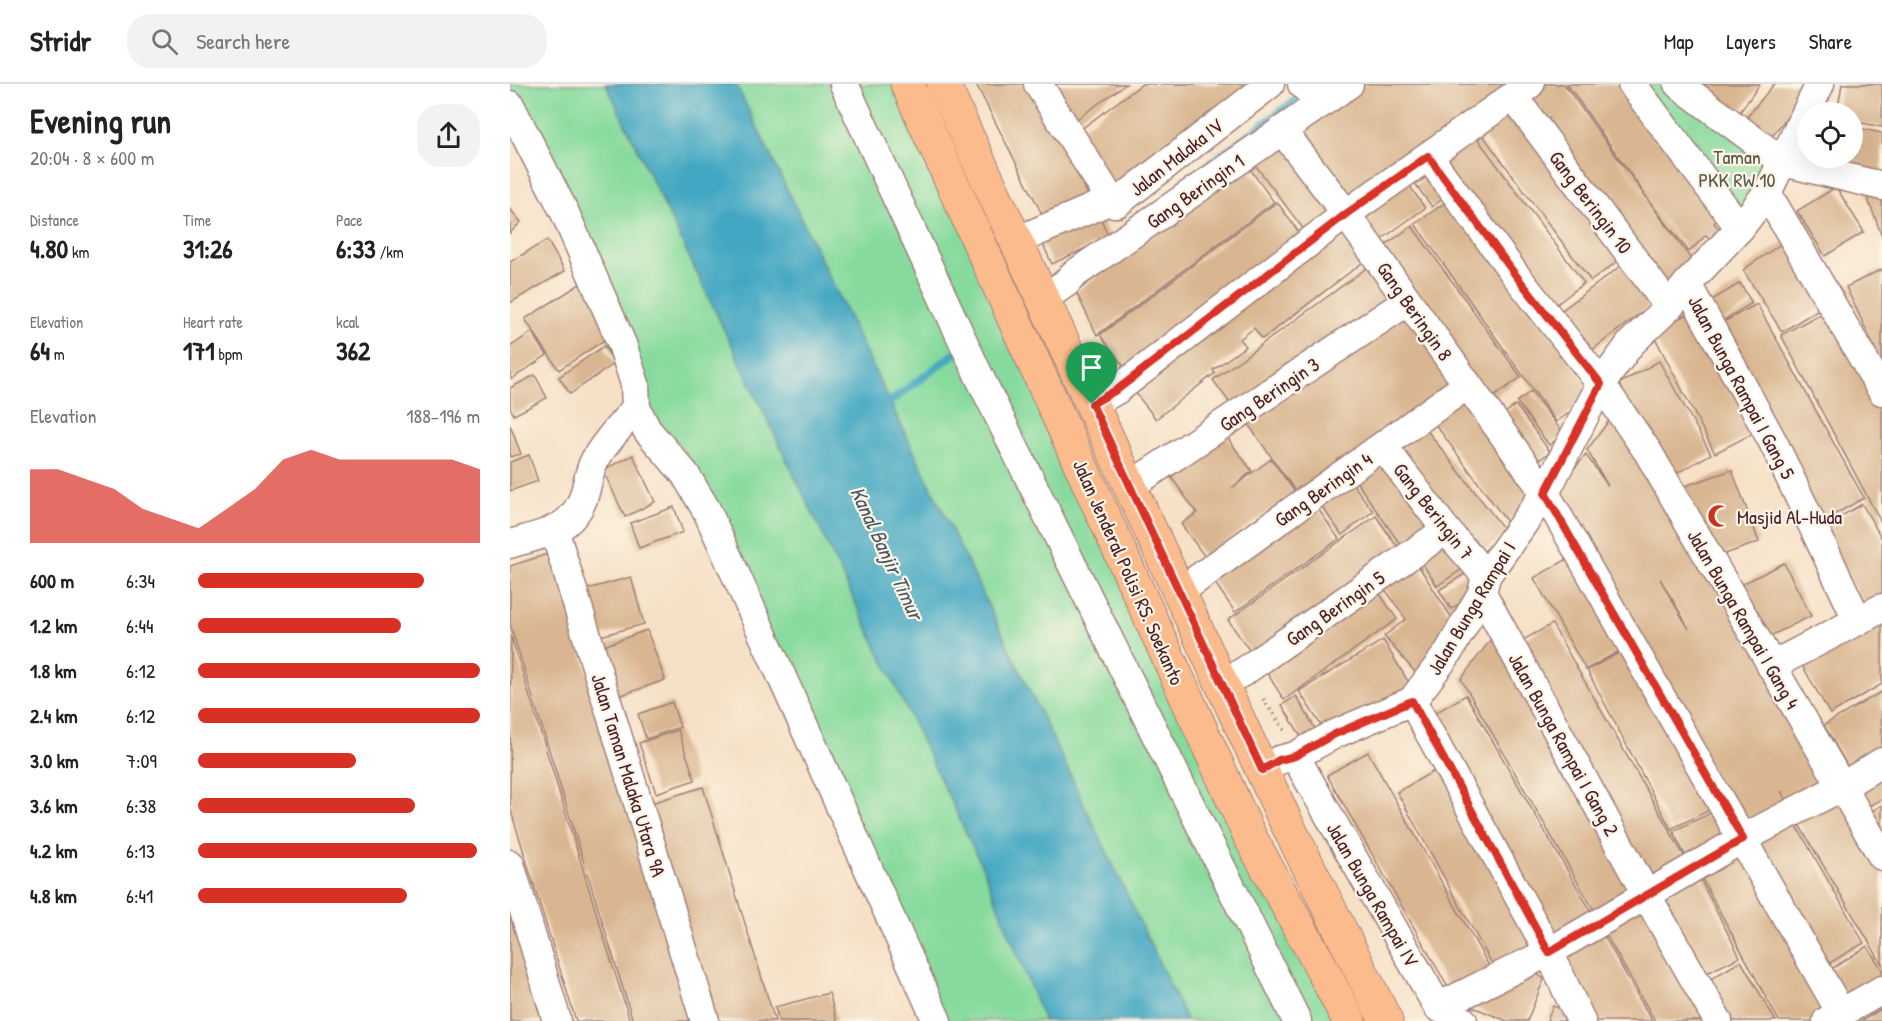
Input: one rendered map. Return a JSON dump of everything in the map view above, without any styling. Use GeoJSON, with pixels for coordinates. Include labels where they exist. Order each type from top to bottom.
{"type":"FeatureCollection","features":[{"type":"Feature","properties":{"kind":"main road","name":"Jalan Jenderal Polisi RS. Soekanto"},"geometry":{"type":"LineString","coordinates":[[907,84],[1250,837],[1349,1021]]}},
{"type":"Feature","properties":{"kind":"main road","name":"Jalan Jenderal Polisi RS. Soekanto"},"geometry":{"type":"LineString","coordinates":[[943,84],[1262,770],[1386,1021]]}},
{"type":"Feature","properties":{"kind":"main road"},"geometry":{"type":"LineString","coordinates":[[1228,788],[1262,770]]}},
{"type":"Feature","properties":{"kind":"street"},"geometry":{"type":"LineString","coordinates":[[844,84],[980,378],[1297,1021]]}},
{"type":"Feature","properties":{"kind":"street","name":"Jalan Malaka IV"},"geometry":{"type":"LineString","coordinates":[[1038,84],[1113,203],[1122,200],[1270,84]]}},
{"type":"Feature","properties":{"kind":"street","name":"Gang Beringin 1"},"geometry":{"type":"LineString","coordinates":[[1043,299],[1066,283],[1072,275],[1282,130],[1313,95],[1348,84]]}},
{"type":"Feature","properties":{"kind":"street"},"geometry":{"type":"LineString","coordinates":[[1632,84],[1740,228]]}},
{"type":"Feature","properties":{"kind":"street"},"geometry":{"type":"LineString","coordinates":[[1678,84],[1783,162],[1882,186]]}},
{"type":"Feature","properties":{"kind":"street","name":"Jalan Bunga Rampai I"},"geometry":{"type":"LineString","coordinates":[[1262,770],[1279,760],[1295,756],[1335,734],[1412,701],[1448,653],[1484,584],[1545,493],[1601,384],[1631,343],[1669,307],[1687,284],[1740,228],[1767,193],[1820,84]]}},
{"type":"Feature","properties":{"kind":"street"},"geometry":{"type":"LineString","coordinates":[[1092,404],[1118,389],[1346,214],[1522,90]]}},
{"type":"Feature","properties":{"kind":"street","name":"Gang Beringin 10"},"geometry":{"type":"LineString","coordinates":[[1522,90],[1669,307]]}},
{"type":"Feature","properties":{"kind":"street"},"geometry":{"type":"LineString","coordinates":[[510,105],[565,213],[622,344],[634,384],[636,408],[646,430],[685,474],[707,511],[937,1021]]}},
{"type":"Feature","properties":{"kind":"street","name":"Gang Beringin 8"},"geometry":{"type":"LineString","coordinates":[[1282,130],[1346,214],[1545,493],[1743,839],[1834,1017]]}},
{"type":"Feature","properties":{"kind":"street","name":"Jalan Bunga Rampai I Gang 4"},"geometry":{"type":"LineString","coordinates":[[1428,156],[1514,273],[1601,384],[1648,452],[1882,856]]}},
{"type":"Feature","properties":{"kind":"street"},"geometry":{"type":"LineString","coordinates":[[1767,193],[1882,391]]}},
{"type":"Feature","properties":{"kind":"street","name":"Jalan Malaka IV"},"geometry":{"type":"LineString","coordinates":[[1016,241],[1111,200]]}},
{"type":"Feature","properties":{"kind":"street","name":"Jalan Bunga Rampai I Gang 5"},"geometry":{"type":"LineString","coordinates":[[1687,284],[1870,614]]}},
{"type":"Feature","properties":{"kind":"street","name":"Gang Beringin 3"},"geometry":{"type":"LineString","coordinates":[[1130,486],[1408,301]]}},
{"type":"Feature","properties":{"kind":"street","name":"Gang Beringin 4"},"geometry":{"type":"LineString","coordinates":[[1179,592],[1467,385]]}},
{"type":"Feature","properties":{"kind":"street"},"geometry":{"type":"LineString","coordinates":[[510,544],[554,529],[571,518],[586,494],[594,463],[616,431],[636,408]]}},
{"type":"Feature","properties":{"kind":"street","name":"Gang Beringin 7"},"geometry":{"type":"LineString","coordinates":[[1383,446],[1484,584]]}},
{"type":"Feature","properties":{"kind":"street","name":"Jalan Taman Malaka Utara 9A"},"geometry":{"type":"LineString","coordinates":[[554,529],[705,1021]]}},
{"type":"Feature","properties":{"kind":"street","name":"Gang Beringin 5"},"geometry":{"type":"LineString","coordinates":[[1222,683],[1243,672],[1446,530]]}},
{"type":"Feature","properties":{"kind":"street","name":"Jalan Bunga Rampai I Gang 2"},"geometry":{"type":"LineString","coordinates":[[1484,584],[1647,896],[1718,1021]]}},
{"type":"Feature","properties":{"kind":"street"},"geometry":{"type":"LineString","coordinates":[[1771,666],[1870,614]]}},
{"type":"Feature","properties":{"kind":"street"},"geometry":{"type":"LineString","coordinates":[[1412,701],[1549,952],[1581,1021]]}},
{"type":"Feature","properties":{"kind":"street","name":"Jalan Bunga Rampai IV"},"geometry":{"type":"LineString","coordinates":[[1295,756],[1438,1007]]}},
{"type":"Feature","properties":{"kind":"street"},"geometry":{"type":"LineString","coordinates":[[1438,1007],[1549,952],[1743,839],[1843,786],[1882,762]]}},
{"type":"Feature","properties":{"kind":"street"},"geometry":{"type":"LineString","coordinates":[[510,864],[557,1021]]}},
{"type":"Feature","properties":{"kind":"street"},"geometry":{"type":"LineString","coordinates":[[1834,1017],[1882,990]]}},
{"type":"Feature","properties":{"kind":"street"},"geometry":{"type":"LineString","coordinates":[[1438,1007],[1463,1021]]}},
{"type":"Feature","properties":{"kind":"green space"},"geometry":{"type":"Polygon","coordinates":[[[510,84],[907,84],[1349,1021],[937,1021],[733,569],[647,430],[510,103],[510,84]]]}},
{"type":"Feature","properties":{"kind":"green space","name":"Taman PKK RW.10"},"geometry":{"type":"Polygon","coordinates":[[[1643,84],[1665,84],[1770,159],[1740,214],[1643,84]]]}},
{"type":"Feature","properties":{"kind":"water","name":"Kanal Banjir Timur"},"geometry":{"type":"Polygon","coordinates":[[[606,84],[736,84],[1187,1021],[1044,1021],[982,866],[606,84]]]}},
{"type":"Feature","properties":{"kind":"building"},"geometry":{"type":"Polygon","coordinates":[[[976,84],[1031,84],[1088,195],[1044,218],[976,84]]]}},
{"type":"Feature","properties":{"kind":"building"},"geometry":{"type":"Polygon","coordinates":[[[1051,84],[1126,84],[1071,123],[1051,84]]]}},
{"type":"Feature","properties":{"kind":"building"},"geometry":{"type":"Polygon","coordinates":[[[1142,84],[1267,84],[1120,193],[1076,133],[1142,84]]]}},
{"type":"Feature","properties":{"kind":"building"},"geometry":{"type":"Polygon","coordinates":[[[1360,84],[1515,84],[1348,208],[1294,132],[1360,84]]]}},
{"type":"Feature","properties":{"kind":"building"},"geometry":{"type":"Polygon","coordinates":[[[1536,84],[1564,84],[1696,266],[1662,290],[1548,132],[1549,118],[1543,123],[1522,95],[1536,84]]]}},
{"type":"Feature","properties":{"kind":"building"},"geometry":{"type":"Polygon","coordinates":[[[1567,84],[1624,84],[1721,216],[1714,223],[1722,232],[1712,241],[1706,235],[1689,252],[1653,206],[1567,84]]]}},
{"type":"Feature","properties":{"kind":"building"},"geometry":{"type":"Polygon","coordinates":[[[1687,84],[1760,84],[1735,119],[1687,84]]]}},
{"type":"Feature","properties":{"kind":"building"},"geometry":{"type":"Polygon","coordinates":[[[1774,84],[1814,84],[1797,102],[1797,105],[1768,141],[1744,121],[1774,84]]]}},
{"type":"Feature","properties":{"kind":"building"},"geometry":{"type":"Polygon","coordinates":[[[1842,84],[1882,84],[1882,127],[1863,123],[1863,102],[1839,102],[1842,84]]]}},
{"type":"Feature","properties":{"kind":"building"},"geometry":{"type":"Polygon","coordinates":[[[1510,104],[1623,257],[1591,281],[1478,129],[1510,104]]]}},
{"type":"Feature","properties":{"kind":"building"},"geometry":{"type":"Polygon","coordinates":[[[1863,129],[1882,133],[1882,180],[1842,168],[1863,168],[1863,129]]]}},
{"type":"Feature","properties":{"kind":"building"},"geometry":{"type":"Polygon","coordinates":[[[1471,130],[1584,283],[1548,311],[1433,158],[1471,130]]]}},
{"type":"Feature","properties":{"kind":"building"},"geometry":{"type":"Polygon","coordinates":[[[1286,144],[1336,212],[1307,234],[1256,166],[1286,144]]]}},
{"type":"Feature","properties":{"kind":"building"},"geometry":{"type":"Polygon","coordinates":[[[1247,165],[1274,202],[1097,335],[1076,292],[1247,165]]]}},
{"type":"Feature","properties":{"kind":"building"},"geometry":{"type":"Polygon","coordinates":[[[1432,173],[1447,195],[1432,207],[1416,185],[1432,173]]]}},
{"type":"Feature","properties":{"kind":"building"},"geometry":{"type":"Polygon","coordinates":[[[1407,182],[1425,208],[1375,244],[1357,219],[1407,182]]]}},
{"type":"Feature","properties":{"kind":"building"},"geometry":{"type":"Polygon","coordinates":[[[1863,186],[1882,190],[1882,236],[1863,186]]]}},
{"type":"Feature","properties":{"kind":"building"},"geometry":{"type":"Polygon","coordinates":[[[1836,187],[1864,232],[1825,256],[1797,211],[1836,187]]]}},
{"type":"Feature","properties":{"kind":"building"},"geometry":{"type":"Polygon","coordinates":[[[1453,197],[1594,395],[1556,422],[1415,224],[1453,197]]]}},
{"type":"Feature","properties":{"kind":"building"},"geometry":{"type":"Polygon","coordinates":[[[1277,202],[1306,242],[1130,375],[1100,335],[1277,202]]]}},
{"type":"Feature","properties":{"kind":"building"},"geometry":{"type":"Polygon","coordinates":[[[510,209],[521,222],[510,233],[510,209]]]}},
{"type":"Feature","properties":{"kind":"building"},"geometry":{"type":"Polygon","coordinates":[[[1098,213],[1109,237],[1052,264],[1041,240],[1098,213]]]}},
{"type":"Feature","properties":{"kind":"building"},"geometry":{"type":"Polygon","coordinates":[[[1345,222],[1371,256],[1262,339],[1254,328],[1240,339],[1246,346],[1213,370],[1215,373],[1156,419],[1129,385],[1345,222]]]}},
{"type":"Feature","properties":{"kind":"building"},"geometry":{"type":"Polygon","coordinates":[[[1412,226],[1521,377],[1485,403],[1376,252],[1412,226]]]}},
{"type":"Feature","properties":{"kind":"building"},"geometry":{"type":"Polygon","coordinates":[[[1788,239],[1827,304],[1782,332],[1743,270],[1788,239]]]}},
{"type":"Feature","properties":{"kind":"building"},"geometry":{"type":"Polygon","coordinates":[[[547,240],[565,271],[510,303],[510,262],[547,240]]]}},
{"type":"Feature","properties":{"kind":"building"},"geometry":{"type":"Polygon","coordinates":[[[1375,262],[1400,297],[1238,414],[1213,380],[1375,262]]]}},
{"type":"Feature","properties":{"kind":"building"},"geometry":{"type":"Polygon","coordinates":[[[1626,262],[1656,301],[1587,354],[1557,314],[1626,262]]]}},
{"type":"Feature","properties":{"kind":"building"},"geometry":{"type":"Polygon","coordinates":[[[1882,269],[1882,363],[1846,287],[1882,269]]]}},
{"type":"Feature","properties":{"kind":"building"},"geometry":{"type":"Polygon","coordinates":[[[583,282],[615,333],[559,370],[525,319],[583,282]]]}},
{"type":"Feature","properties":{"kind":"building"},"geometry":{"type":"Polygon","coordinates":[[[1740,283],[1752,303],[1721,322],[1709,302],[1740,283]]]}},
{"type":"Feature","properties":{"kind":"building"},"geometry":{"type":"Polygon","coordinates":[[[1757,304],[1864,498],[1821,522],[1714,327],[1757,304]]]}},
{"type":"Feature","properties":{"kind":"building"},"geometry":{"type":"Polygon","coordinates":[[[1407,309],[1457,379],[1301,499],[1248,424],[1407,309]]]}},
{"type":"Feature","properties":{"kind":"building"},"geometry":{"type":"Polygon","coordinates":[[[1829,309],[1882,408],[1882,524],[1781,335],[1829,309]]]}},
{"type":"Feature","properties":{"kind":"building"},"geometry":{"type":"Polygon","coordinates":[[[1695,310],[1758,431],[1715,453],[1652,332],[1695,310]]]}},
{"type":"Feature","properties":{"kind":"building"},"geometry":{"type":"Polygon","coordinates":[[[532,332],[547,355],[512,379],[510,377],[510,347],[532,332]]]}},
{"type":"Feature","properties":{"kind":"building"},"geometry":{"type":"Polygon","coordinates":[[[604,346],[615,363],[570,394],[559,377],[604,346]]]}},
{"type":"Feature","properties":{"kind":"building"},"geometry":{"type":"Polygon","coordinates":[[[1659,361],[1711,454],[1667,479],[1615,386],[1659,361]]]}},
{"type":"Feature","properties":{"kind":"building"},"geometry":{"type":"Polygon","coordinates":[[[535,375],[547,398],[514,415],[510,407],[510,388],[535,375]]]}},
{"type":"Feature","properties":{"kind":"building"},"geometry":{"type":"Polygon","coordinates":[[[1531,391],[1564,434],[1549,445],[1517,402],[1531,391]]]}},
{"type":"Feature","properties":{"kind":"building"},"geometry":{"type":"Polygon","coordinates":[[[1461,394],[1538,500],[1507,522],[1430,417],[1461,394]]]}},
{"type":"Feature","properties":{"kind":"building"},"geometry":{"type":"Polygon","coordinates":[[[1516,405],[1550,452],[1532,465],[1498,418],[1516,405]]]}},
{"type":"Feature","properties":{"kind":"building"},"geometry":{"type":"Polygon","coordinates":[[[1617,410],[1835,784],[1792,808],[1781,791],[1791,809],[1749,835],[1551,495],[1586,455],[1608,486],[1587,450],[1617,410]]]}},
{"type":"Feature","properties":{"kind":"building"},"geometry":{"type":"Polygon","coordinates":[[[1422,424],[1507,533],[1475,558],[1390,449],[1422,424]]]}},
{"type":"Feature","properties":{"kind":"building"},"geometry":{"type":"Polygon","coordinates":[[[510,425],[521,454],[510,457],[510,425]]]}},
{"type":"Feature","properties":{"kind":"building"},"geometry":{"type":"Polygon","coordinates":[[[1226,436],[1252,471],[1232,488],[1271,459],[1295,492],[1205,557],[1181,524],[1197,513],[1171,477],[1226,436]]]}},
{"type":"Feature","properties":{"kind":"building"},"geometry":{"type":"Polygon","coordinates":[[[1383,452],[1438,532],[1407,554],[1351,474],[1383,452]]]}},
{"type":"Feature","properties":{"kind":"building"},"geometry":{"type":"Polygon","coordinates":[[[529,455],[538,481],[510,491],[510,462],[529,455]]]}},
{"type":"Feature","properties":{"kind":"building"},"geometry":{"type":"Polygon","coordinates":[[[633,455],[655,502],[625,517],[603,470],[633,455]]]}},
{"type":"Feature","properties":{"kind":"building","name":"Masjid Al-Huda"},"geometry":{"type":"Polygon","coordinates":[[[1732,470],[1759,542],[1711,559],[1676,489],[1732,470]]]}},
{"type":"Feature","properties":{"kind":"building"},"geometry":{"type":"Polygon","coordinates":[[[1349,479],[1373,511],[1342,535],[1318,501],[1349,479]]]}},
{"type":"Feature","properties":{"kind":"building"},"geometry":{"type":"Polygon","coordinates":[[[1314,503],[1339,539],[1235,612],[1210,576],[1314,503]]]}},
{"type":"Feature","properties":{"kind":"building"},"geometry":{"type":"Polygon","coordinates":[[[1862,504],[1882,539],[1882,598],[1866,607],[1821,528],[1862,504]]]}},
{"type":"Feature","properties":{"kind":"building"},"geometry":{"type":"Polygon","coordinates":[[[674,507],[683,532],[639,548],[630,523],[674,507]]]}},
{"type":"Feature","properties":{"kind":"building"},"geometry":{"type":"Polygon","coordinates":[[[1376,516],[1403,555],[1256,660],[1228,620],[1376,516]]]}},
{"type":"Feature","properties":{"kind":"building"},"geometry":{"type":"Polygon","coordinates":[[[1446,536],[1465,567],[1437,586],[1417,555],[1446,536]]]}},
{"type":"Feature","properties":{"kind":"building"},"geometry":{"type":"Polygon","coordinates":[[[551,553],[695,1021],[633,1021],[510,624],[510,566],[551,553]]]}},
{"type":"Feature","properties":{"kind":"building"},"geometry":{"type":"Polygon","coordinates":[[[1576,554],[1628,646],[1586,670],[1534,578],[1576,554]]]}},
{"type":"Feature","properties":{"kind":"building"},"geometry":{"type":"Polygon","coordinates":[[[1416,562],[1459,629],[1421,679],[1384,636],[1406,619],[1382,585],[1416,562]]]}},
{"type":"Feature","properties":{"kind":"building"},"geometry":{"type":"Polygon","coordinates":[[[1784,563],[1811,616],[1762,640],[1736,587],[1784,563]]]}},
{"type":"Feature","properties":{"kind":"building"},"geometry":{"type":"Polygon","coordinates":[[[1468,572],[1479,590],[1451,609],[1439,590],[1468,572]]]}},
{"type":"Feature","properties":{"kind":"building"},"geometry":{"type":"Polygon","coordinates":[[[631,577],[644,624],[597,637],[584,590],[631,577]]]}},
{"type":"Feature","properties":{"kind":"building"},"geometry":{"type":"Polygon","coordinates":[[[1375,587],[1397,619],[1284,700],[1262,665],[1375,587]]]}},
{"type":"Feature","properties":{"kind":"building"},"geometry":{"type":"Polygon","coordinates":[[[1882,620],[1882,684],[1830,714],[1802,665],[1882,620]]]}},
{"type":"Feature","properties":{"kind":"building"},"geometry":{"type":"Polygon","coordinates":[[[1552,624],[1688,863],[1648,886],[1512,646],[1552,624]]]}},
{"type":"Feature","properties":{"kind":"building"},"geometry":{"type":"Polygon","coordinates":[[[647,630],[665,680],[616,697],[598,648],[647,630]]]}},
{"type":"Feature","properties":{"kind":"building"},"geometry":{"type":"Polygon","coordinates":[[[1494,635],[1642,896],[1599,919],[1461,679],[1494,635]]]}},
{"type":"Feature","properties":{"kind":"building"},"geometry":{"type":"Polygon","coordinates":[[[511,636],[630,1021],[576,1021],[510,808],[511,636]]]}},
{"type":"Feature","properties":{"kind":"building"},"geometry":{"type":"Polygon","coordinates":[[[1383,640],[1412,688],[1327,735],[1299,691],[1383,640]]]}},
{"type":"Feature","properties":{"kind":"building"},"geometry":{"type":"Polygon","coordinates":[[[1632,646],[1716,807],[1671,829],[1587,670],[1632,646]]]}},
{"type":"Feature","properties":{"kind":"building"},"geometry":{"type":"Polygon","coordinates":[[[1881,692],[1882,754],[1851,772],[1824,725],[1881,692]]]}},
{"type":"Feature","properties":{"kind":"building"},"geometry":{"type":"Polygon","coordinates":[[[1466,695],[1595,918],[1554,942],[1425,719],[1466,695]]]}},
{"type":"Feature","properties":{"kind":"building"},"geometry":{"type":"Polygon","coordinates":[[[1296,696],[1320,737],[1306,745],[1282,705],[1296,696]]]}},
{"type":"Feature","properties":{"kind":"building"},"geometry":{"type":"Polygon","coordinates":[[[672,702],[680,727],[646,739],[638,714],[672,702]]]}},
{"type":"Feature","properties":{"kind":"building"},"geometry":{"type":"Polygon","coordinates":[[[678,730],[695,780],[656,793],[639,743],[678,730]]]}},
{"type":"Feature","properties":{"kind":"building"},"geometry":{"type":"Polygon","coordinates":[[[1368,752],[1493,973],[1453,996],[1327,775],[1368,752]]]}},
{"type":"Feature","properties":{"kind":"building"},"geometry":{"type":"Polygon","coordinates":[[[1441,767],[1541,948],[1497,973],[1397,792],[1441,767]]]}},
{"type":"Feature","properties":{"kind":"building"},"geometry":{"type":"Polygon","coordinates":[[[1882,770],[1882,799],[1863,809],[1851,788],[1882,770]]]}},
{"type":"Feature","properties":{"kind":"building"},"geometry":{"type":"Polygon","coordinates":[[[703,787],[775,1021],[714,1021],[648,804],[703,787]]]}},
{"type":"Feature","properties":{"kind":"building"},"geometry":{"type":"Polygon","coordinates":[[[1838,792],[1882,866],[1882,964],[1795,818],[1838,792]]]}},
{"type":"Feature","properties":{"kind":"building"},"geometry":{"type":"Polygon","coordinates":[[[1882,805],[1882,843],[1865,815],[1882,805]]]}},
{"type":"Feature","properties":{"kind":"building"},"geometry":{"type":"Polygon","coordinates":[[[1721,808],[1735,839],[1688,861],[1673,831],[1721,808]]]}},
{"type":"Feature","properties":{"kind":"building"},"geometry":{"type":"Polygon","coordinates":[[[1792,818],[1864,943],[1821,968],[1749,844],[1792,818]]]}},
{"type":"Feature","properties":{"kind":"building"},"geometry":{"type":"Polygon","coordinates":[[[1744,847],[1833,1012],[1816,1021],[1779,1021],[1698,871],[1744,847]]]}},
{"type":"Feature","properties":{"kind":"building"},"geometry":{"type":"Polygon","coordinates":[[[1698,875],[1740,957],[1699,977],[1657,899],[1698,875]]]}},
{"type":"Feature","properties":{"kind":"building"},"geometry":{"type":"Polygon","coordinates":[[[510,897],[551,1021],[510,1021],[510,897]]]}},
{"type":"Feature","properties":{"kind":"building"},"geometry":{"type":"Polygon","coordinates":[[[1646,901],[1714,1021],[1655,1021],[1601,926],[1646,901]]]}},
{"type":"Feature","properties":{"kind":"building"},"geometry":{"type":"Polygon","coordinates":[[[1599,927],[1652,1021],[1595,1021],[1556,951],[1599,927]]]}},
{"type":"Feature","properties":{"kind":"building"},"geometry":{"type":"Polygon","coordinates":[[[1867,946],[1882,970],[1882,980],[1844,1004],[1824,974],[1867,946]]]}},
{"type":"Feature","properties":{"kind":"building"},"geometry":{"type":"Polygon","coordinates":[[[1741,961],[1776,1021],[1724,1021],[1702,984],[1741,961]]]}},
{"type":"Feature","properties":{"kind":"building"},"geometry":{"type":"Polygon","coordinates":[[[1528,968],[1544,979],[1527,1021],[1507,1021],[1468,1005],[1528,968]]]}},
{"type":"Feature","properties":{"kind":"building"},"geometry":{"type":"Polygon","coordinates":[[[829,993],[837,1021],[779,1021],[775,1007],[829,993]]]}},
{"type":"Feature","properties":{"kind":"building"},"geometry":{"type":"Polygon","coordinates":[[[1553,1006],[1578,1015],[1576,1021],[1547,1021],[1553,1006]]]}},
{"type":"Feature","properties":{"kind":"building"},"geometry":{"type":"Polygon","coordinates":[[[1882,1009],[1882,1021],[1861,1021],[1878,1011],[1882,1009]]]}},
{"type":"Feature","properties":{"kind":"waterway"},"geometry":{"type":"LineString","coordinates":[[1204,168],[1305,93]]}},
{"type":"Feature","properties":{"kind":"waterway"},"geometry":{"type":"LineString","coordinates":[[882,408],[958,351]]}},
{"type":"Feature","properties":{"kind":"place","name":"Masjid Al-Huda"},"geometry":{"type":"Point","coordinates":[1719,516]}},
{"type":"Feature","properties":{"kind":"route"},"geometry":{"type":"LineString","coordinates":[[1428,156],[1514,273],[1601,384],[1545,493],[1743,839],[1549,952],[1412,701],[1335,734],[1295,756],[1279,760],[1262,770],[1092,404],[1118,389],[1346,214],[1428,156]]}}]}
